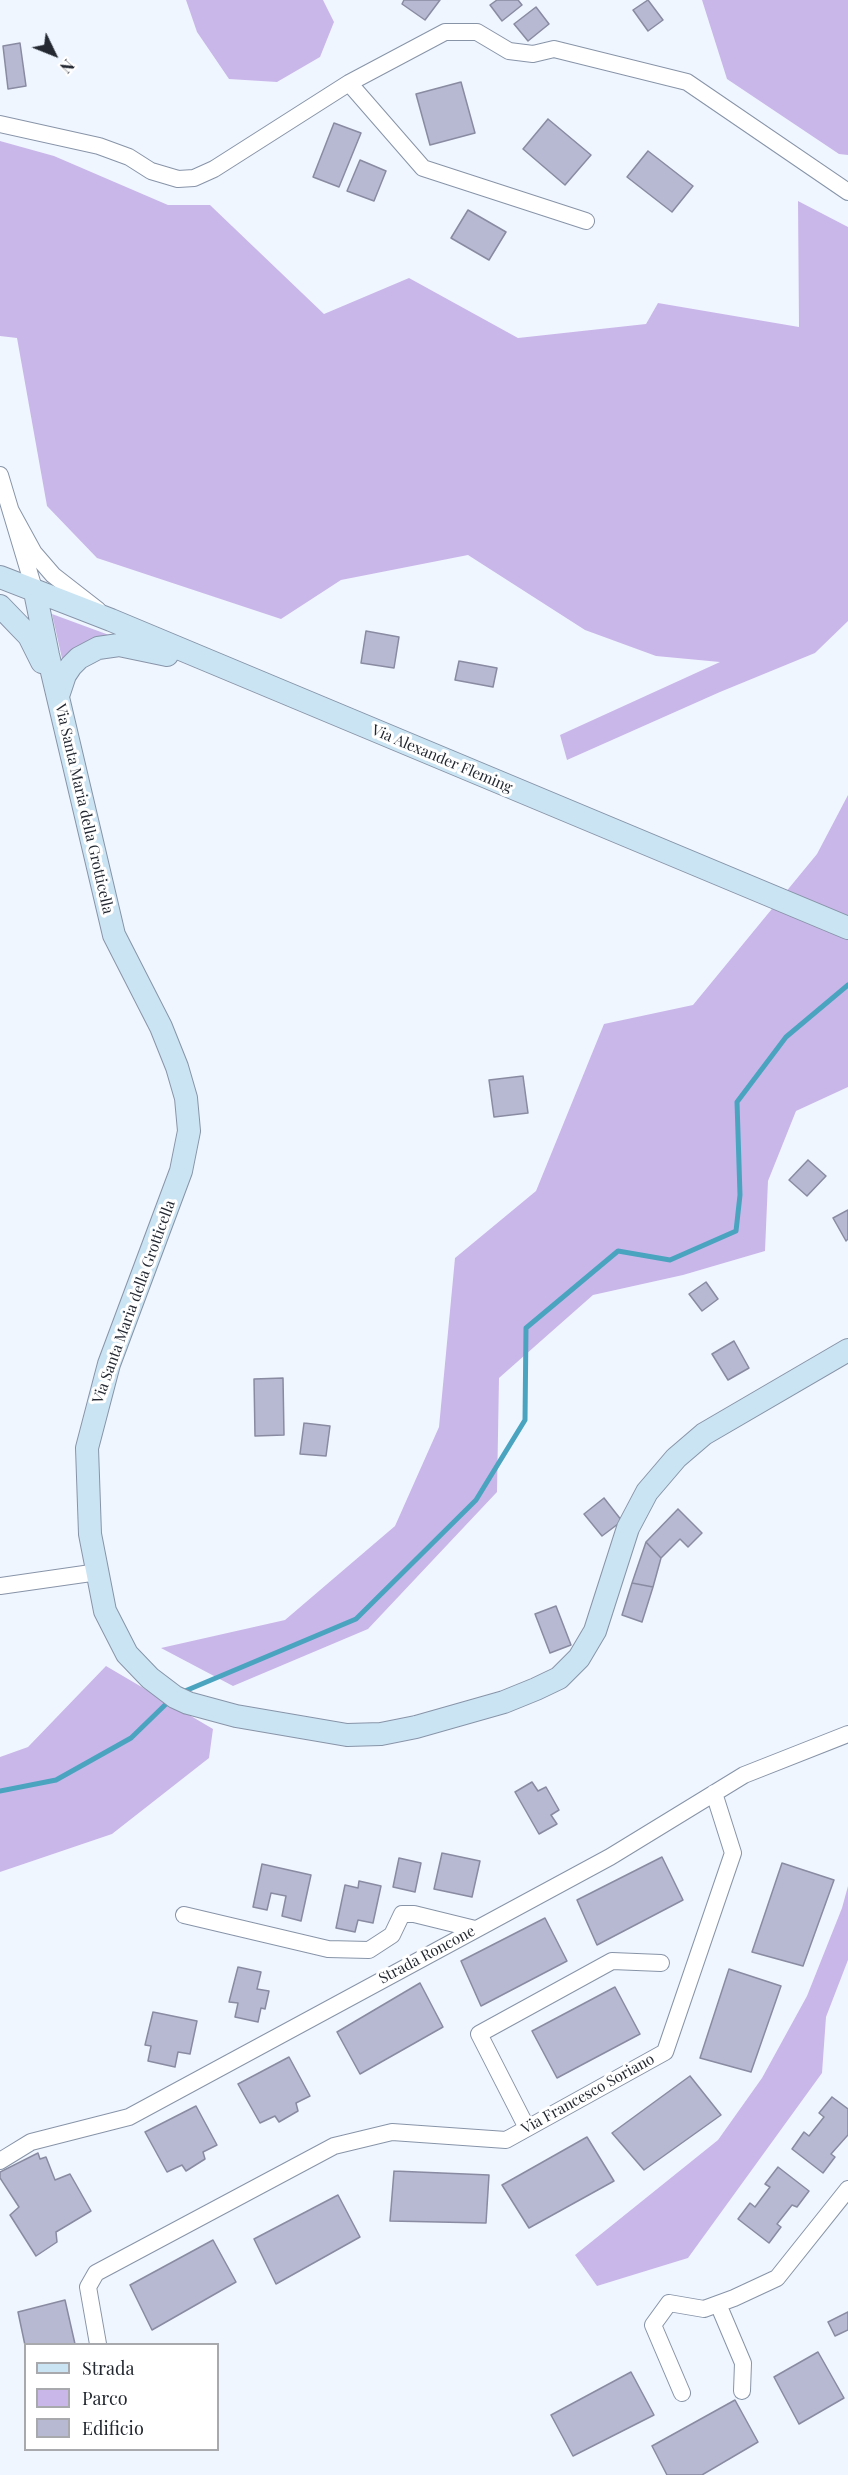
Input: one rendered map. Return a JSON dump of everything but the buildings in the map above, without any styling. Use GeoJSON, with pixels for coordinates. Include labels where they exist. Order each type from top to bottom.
{"type":"FeatureCollection","features":[{"type":"Feature","properties":{"kind":"street"},"geometry":{"type":"LineString","coordinates":[[0,124],[99,146],[129,157],[151,171],[178,179],[194,178],[214,169],[349,83],[445,32],[477,32],[509,51],[533,54],[555,49],[687,82],[848,192]]}},
{"type":"Feature","properties":{"kind":"street"},"geometry":{"type":"LineString","coordinates":[[349,83],[423,168],[586,221]]}},
{"type":"Feature","properties":{"kind":"street"},"geometry":{"type":"LineString","coordinates":[[0,475],[35,592],[58,696]]}},
{"type":"Feature","properties":{"kind":"street"},"geometry":{"type":"LineString","coordinates":[[11,511],[34,554],[54,575],[111,620]]}},
{"type":"Feature","properties":{"kind":"street","name":"Via Alexander Fleming"},"geometry":{"type":"LineString","coordinates":[[0,577],[111,620],[848,928]]}},
{"type":"Feature","properties":{"kind":"street"},"geometry":{"type":"LineString","coordinates":[[0,606],[29,636],[58,696]]}},
{"type":"Feature","properties":{"kind":"street"},"geometry":{"type":"LineString","coordinates":[[58,696],[65,675],[79,658],[109,645],[213,664]]}},
{"type":"Feature","properties":{"kind":"street","name":"Via Santa Maria della Grotticella"},"geometry":{"type":"LineString","coordinates":[[58,696],[114,935],[161,1027],[177,1067],[186,1098],[189,1131],[181,1171],[109,1364],[87,1448],[90,1534],[105,1611],[127,1654],[150,1678],[175,1697],[188,1703],[236,1716],[347,1735],[381,1734],[416,1727],[504,1702],[559,1678],[579,1658],[595,1631],[628,1528],[647,1492],[676,1458],[704,1434],[848,1350]]}},
{"type":"Feature","properties":{"kind":"street"},"geometry":{"type":"LineString","coordinates":[[0,1586],[98,1572]]}},
{"type":"Feature","properties":{"kind":"street","name":"Strada Roncone"},"geometry":{"type":"LineString","coordinates":[[0,2161],[31,2142],[129,2117],[610,1857],[744,1774],[848,1734]]}},
{"type":"Feature","properties":{"kind":"street","name":"Via Francesco Soriano"},"geometry":{"type":"LineString","coordinates":[[98,2343],[88,2287],[96,2273],[334,2146],[392,2132],[506,2140],[664,2052],[733,1853],[714,1793]]}},
{"type":"Feature","properties":{"kind":"street"},"geometry":{"type":"LineString","coordinates":[[184,1915],[328,1949],[369,1950],[392,1935],[402,1914],[414,1914],[475,1929]]}},
{"type":"Feature","properties":{"kind":"street"},"geometry":{"type":"LineString","coordinates":[[527,2128],[479,2034],[612,1961],[661,1963]]}},
{"type":"Feature","properties":{"kind":"street"},"geometry":{"type":"LineString","coordinates":[[682,2393],[653,2325],[669,2303],[704,2309],[777,2278],[848,2189]]}},
{"type":"Feature","properties":{"kind":"street"},"geometry":{"type":"LineString","coordinates":[[718,2304],[743,2363],[742,2391]]}},
{"type":"Feature","properties":{"kind":"green space"},"geometry":{"type":"Polygon","coordinates":[[[186,0],[323,0],[334,22],[320,57],[277,82],[229,79],[197,32],[186,0]]]}},
{"type":"Feature","properties":{"kind":"green space"},"geometry":{"type":"Polygon","coordinates":[[[702,0],[848,0],[848,155],[839,154],[727,79],[702,0]]]}},
{"type":"Feature","properties":{"kind":"green space"},"geometry":{"type":"Polygon","coordinates":[[[0,141],[54,156],[168,205],[210,205],[324,314],[409,278],[518,338],[646,324],[658,303],[799,327],[798,201],[848,227],[848,621],[815,653],[720,692],[567,760],[560,735],[720,662],[656,656],[585,630],[468,555],[341,580],[281,619],[97,558],[47,506],[17,338],[0,336],[0,141]]]}},
{"type":"Feature","properties":{"kind":"green space"},"geometry":{"type":"Polygon","coordinates":[[[52,614],[109,635],[63,663],[52,614]]]}},
{"type":"Feature","properties":{"kind":"green space"},"geometry":{"type":"Polygon","coordinates":[[[848,795],[848,1087],[796,1111],[768,1181],[765,1251],[683,1275],[593,1295],[499,1378],[497,1492],[368,1629],[233,1686],[161,1648],[285,1620],[395,1526],[439,1427],[455,1258],[536,1191],[604,1024],[693,1005],[817,854],[848,795]]]}},
{"type":"Feature","properties":{"kind":"green space"},"geometry":{"type":"Polygon","coordinates":[[[106,1666],[213,1729],[209,1758],[112,1834],[0,1872],[0,1757],[28,1747],[106,1666]]]}},
{"type":"Feature","properties":{"kind":"green space"},"geometry":{"type":"Polygon","coordinates":[[[848,1886],[848,1960],[826,2017],[822,2073],[688,2258],[597,2286],[575,2255],[718,2140],[762,2078],[807,1996],[842,1908],[848,1886]]]}},
{"type":"Feature","properties":{"kind":"waterway"},"geometry":{"type":"LineString","coordinates":[[185,1691],[356,1619],[476,1500],[525,1420],[526,1328],[618,1251],[670,1260],[736,1231],[740,1195],[737,1102],[786,1037],[848,985]]}},
{"type":"Feature","properties":{"kind":"waterway"},"geometry":{"type":"LineString","coordinates":[[0,1791],[56,1780],[131,1738],[166,1704]]}}]}
